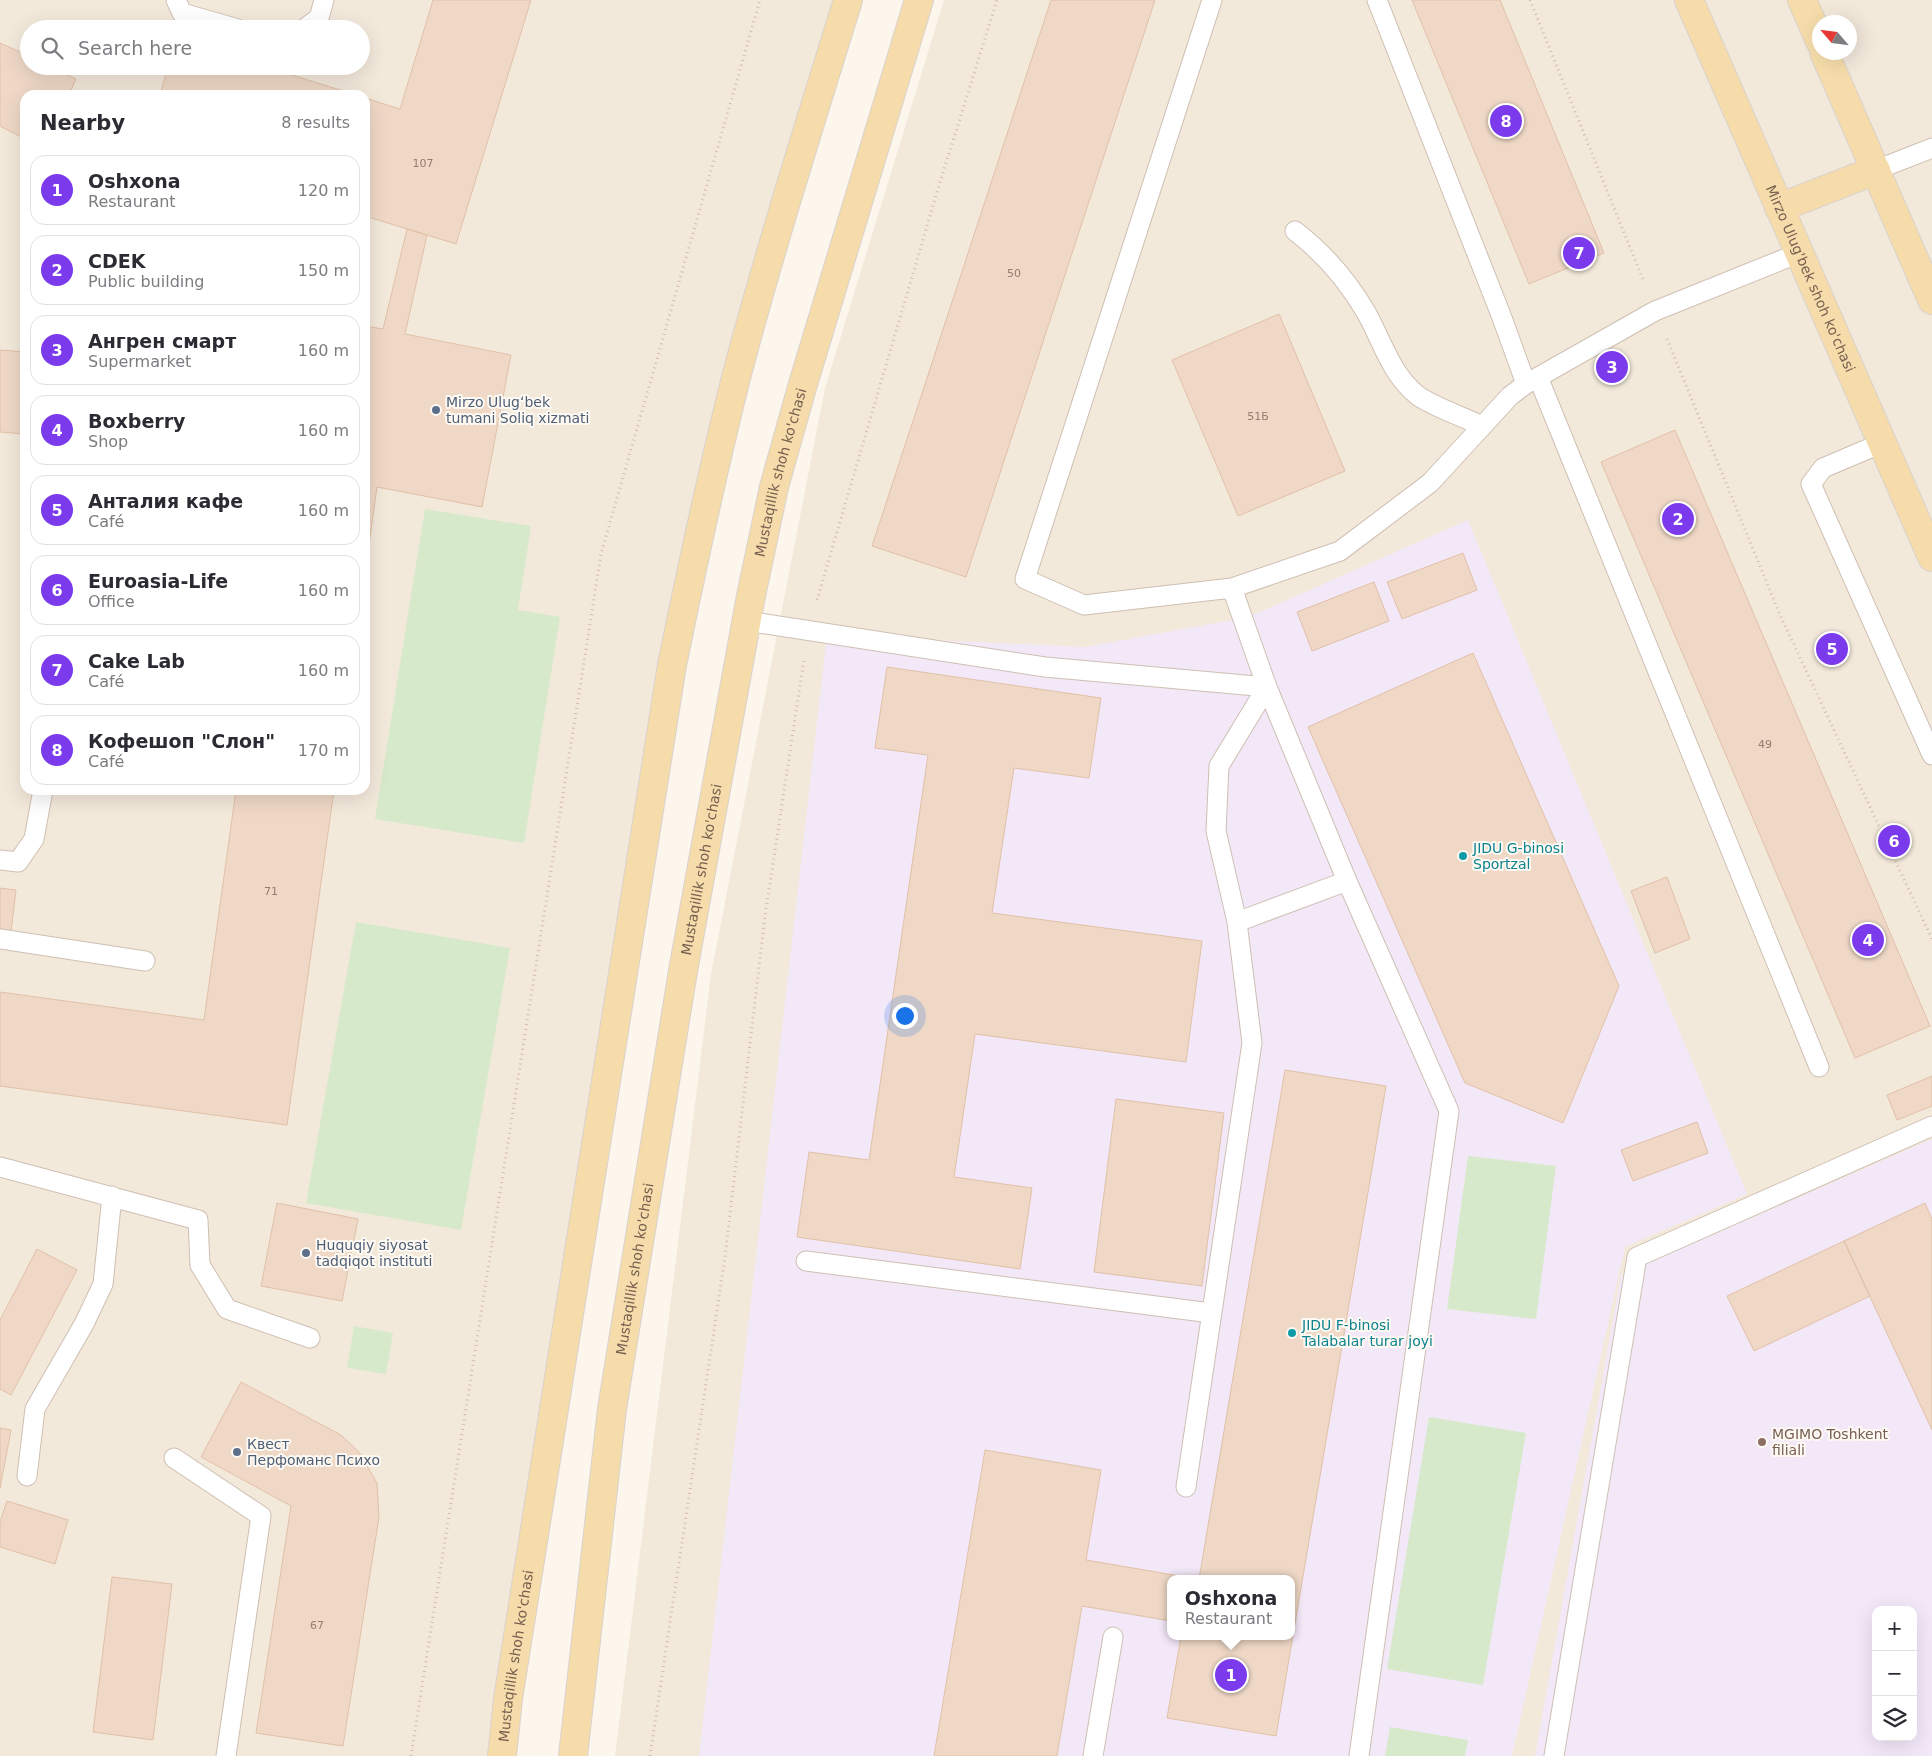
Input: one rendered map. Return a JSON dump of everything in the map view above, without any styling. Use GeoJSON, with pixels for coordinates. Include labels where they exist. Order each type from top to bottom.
{"type":"FeatureCollection","features":[{"type":"Feature","properties":{"kind":"main road","name":"Mustaqillik shoh ko'chasi"},"geometry":{"type":"LineString","coordinates":[[502,1756],[510,1690],[671,675],[687,591],[727,416],[760,288],[848,0]]}},
{"type":"Feature","properties":{"kind":"main road","name":"Mustaqillik shoh ko'chasi"},"geometry":{"type":"LineString","coordinates":[[573,1756],[612,1408],[683,971],[746,621],[774,487],[800,393],[919,0]]}},
{"type":"Feature","properties":{"kind":"main road","name":"Mirzo Ulug'bek shoh ko'chasi"},"geometry":{"type":"LineString","coordinates":[[1689,0],[1932,557]]}},
{"type":"Feature","properties":{"kind":"main road"},"geometry":{"type":"LineString","coordinates":[[1802,0],[1812,23]]}},
{"type":"Feature","properties":{"kind":"main road"},"geometry":{"type":"LineString","coordinates":[[1828,60],[1932,300]]}},
{"type":"Feature","properties":{"kind":"main road"},"geometry":{"type":"LineString","coordinates":[[1780,208],[1876,170]]}},
{"type":"Feature","properties":{"kind":"lane"},"geometry":{"type":"LineString","coordinates":[[176,0],[182,13],[206,20]]}},
{"type":"Feature","properties":{"kind":"lane"},"geometry":{"type":"LineString","coordinates":[[316,20],[319,18],[324,0]]}},
{"type":"Feature","properties":{"kind":"lane"},"geometry":{"type":"LineString","coordinates":[[1212,0],[1025,578],[1084,605],[1232,588],[1340,551],[1430,483],[1510,396],[1532,380],[1656,311],[1799,253]]}},
{"type":"Feature","properties":{"kind":"lane"},"geometry":{"type":"LineString","coordinates":[[1377,0],[1502,315],[1532,380],[1819,1067]]}},
{"type":"Feature","properties":{"kind":"lane"},"geometry":{"type":"LineString","coordinates":[[1876,170],[1932,148]]}},
{"type":"Feature","properties":{"kind":"lane"},"geometry":{"type":"LineString","coordinates":[[1295,231],[1319,250],[1352,289],[1368,316],[1385,355],[1400,377],[1417,395],[1482,426]]}},
{"type":"Feature","properties":{"kind":"lane"},"geometry":{"type":"LineString","coordinates":[[1882,443],[1823,468],[1811,484],[1932,755]]}},
{"type":"Feature","properties":{"kind":"lane"},"geometry":{"type":"LineString","coordinates":[[1232,588],[1267,687],[1347,881],[1449,1111],[1359,1756]]}},
{"type":"Feature","properties":{"kind":"lane"},"geometry":{"type":"LineString","coordinates":[[746,621],[1045,667],[1267,687]]}},
{"type":"Feature","properties":{"kind":"lane"},"geometry":{"type":"LineString","coordinates":[[1186,1488],[1252,1043],[1238,922],[1216,831],[1219,766],[1267,687]]}},
{"type":"Feature","properties":{"kind":"lane"},"geometry":{"type":"LineString","coordinates":[[0,860],[18,862],[34,839],[42,795]]}},
{"type":"Feature","properties":{"kind":"lane"},"geometry":{"type":"LineString","coordinates":[[1238,922],[1347,881]]}},
{"type":"Feature","properties":{"kind":"lane"},"geometry":{"type":"LineString","coordinates":[[0,939],[145,961]]}},
{"type":"Feature","properties":{"kind":"lane"},"geometry":{"type":"LineString","coordinates":[[1554,1756],[1637,1257],[1932,1126]]}},
{"type":"Feature","properties":{"kind":"lane"},"geometry":{"type":"LineString","coordinates":[[0,1167],[198,1220],[200,1265],[227,1309],[310,1338]]}},
{"type":"Feature","properties":{"kind":"lane"},"geometry":{"type":"LineString","coordinates":[[27,1476],[35,1409],[84,1324],[103,1284],[112,1196]]}},
{"type":"Feature","properties":{"kind":"lane"},"geometry":{"type":"LineString","coordinates":[[806,1261],[1212,1313]]}},
{"type":"Feature","properties":{"kind":"lane"},"geometry":{"type":"LineString","coordinates":[[174,1458],[261,1516],[226,1756]]}},
{"type":"Feature","properties":{"kind":"lane"},"geometry":{"type":"LineString","coordinates":[[1093,1756],[1113,1637]]}},
{"type":"Feature","properties":{"kind":"path"},"geometry":{"type":"LineString","coordinates":[[411,1756],[601,554],[760,0]]}},
{"type":"Feature","properties":{"kind":"path"},"geometry":{"type":"LineString","coordinates":[[650,1756],[725,1257],[766,916],[809,631],[934,201],[997,0]]}},
{"type":"Feature","properties":{"kind":"path"},"geometry":{"type":"LineString","coordinates":[[1530,0],[1780,615],[1932,938]]}},
{"type":"Feature","properties":{"kind":"shaded area"},"geometry":{"type":"Polygon","coordinates":[[[0,0],[848,0],[720,444],[502,1756],[0,1756],[0,0]]]}},
{"type":"Feature","properties":{"kind":"shaded area"},"geometry":{"type":"Polygon","coordinates":[[[944,0],[1932,0],[1932,1756],[615,1756],[711,974],[825,388],[944,0]]]}},
{"type":"Feature","properties":{"kind":"shaded area"},"geometry":{"type":"Polygon","coordinates":[[[1468,520],[1747,1194],[1625,1247],[1512,1756],[699,1756],[827,635],[1085,647],[1249,617],[1468,520]]]}},
{"type":"Feature","properties":{"kind":"shaded area","name":"MGIMO Toshkent filiali"},"geometry":{"type":"Polygon","coordinates":[[[1932,1139],[1932,1756],[1535,1756],[1621,1275],[1932,1139]]]}},
{"type":"Feature","properties":{"kind":"green space"},"geometry":{"type":"Polygon","coordinates":[[[425,509],[531,526],[518,610],[560,617],[524,843],[375,819],[425,509]]]}},
{"type":"Feature","properties":{"kind":"green space"},"geometry":{"type":"Polygon","coordinates":[[[356,922],[510,948],[461,1230],[306,1203],[356,922]]]}},
{"type":"Feature","properties":{"kind":"green space"},"geometry":{"type":"Polygon","coordinates":[[[1468,1156],[1556,1166],[1536,1319],[1447,1309],[1468,1156]]]}},
{"type":"Feature","properties":{"kind":"green space"},"geometry":{"type":"Polygon","coordinates":[[[354,1326],[393,1333],[386,1374],[347,1368],[354,1326]]]}},
{"type":"Feature","properties":{"kind":"green space"},"geometry":{"type":"Polygon","coordinates":[[[1429,1417],[1526,1433],[1483,1685],[1387,1669],[1429,1417]]]}},
{"type":"Feature","properties":{"kind":"green space"},"geometry":{"type":"Polygon","coordinates":[[[1390,1727],[1468,1740],[1465,1756],[1385,1756],[1390,1727]]]}},
{"type":"Feature","properties":{"kind":"building"},"geometry":{"type":"Polygon","coordinates":[[[433,0],[531,0],[456,244],[370,218],[370,100],[400,109],[433,0]]]}},
{"type":"Feature","properties":{"kind":"building"},"geometry":{"type":"Polygon","coordinates":[[[1051,0],[1155,0],[966,577],[872,546],[1051,0]]]}},
{"type":"Feature","properties":{"kind":"building"},"geometry":{"type":"Polygon","coordinates":[[[1412,0],[1500,0],[1604,253],[1529,284],[1412,0]]]}},
{"type":"Feature","properties":{"kind":"building"},"geometry":{"type":"Polygon","coordinates":[[[0,43],[20,52],[20,75],[68,75],[76,79],[71,90],[20,90],[20,136],[0,126],[0,43]]]}},
{"type":"Feature","properties":{"kind":"building"},"geometry":{"type":"Polygon","coordinates":[[[166,75],[292,75],[340,90],[161,90],[166,75]]]}},
{"type":"Feature","properties":{"kind":"building"},"geometry":{"type":"Polygon","coordinates":[[[407,229],[427,235],[405,334],[511,355],[482,507],[377,487],[370,537],[370,327],[383,329],[407,229]]]}},
{"type":"Feature","properties":{"kind":"building"},"geometry":{"type":"Polygon","coordinates":[[[1279,314],[1345,471],[1238,516],[1172,360],[1279,314]]]}},
{"type":"Feature","properties":{"kind":"building"},"geometry":{"type":"Polygon","coordinates":[[[0,350],[20,352],[20,434],[0,432],[0,350]]]}},
{"type":"Feature","properties":{"kind":"building"},"geometry":{"type":"Polygon","coordinates":[[[1675,430],[1930,1026],[1855,1058],[1601,462],[1675,430]]]}},
{"type":"Feature","properties":{"kind":"building"},"geometry":{"type":"Polygon","coordinates":[[[1463,553],[1477,590],[1402,619],[1387,582],[1463,553]]]}},
{"type":"Feature","properties":{"kind":"building"},"geometry":{"type":"Polygon","coordinates":[[[1374,582],[1389,621],[1312,651],[1297,612],[1374,582]]]}},
{"type":"Feature","properties":{"kind":"building","name":"JIDU G-binosi Sportzal"},"geometry":{"type":"Polygon","coordinates":[[[1473,653],[1619,986],[1563,1123],[1465,1083],[1308,727],[1473,653]]]}},
{"type":"Feature","properties":{"kind":"building"},"geometry":{"type":"Polygon","coordinates":[[[887,667],[1101,698],[1089,778],[1014,768],[992,913],[1202,941],[1186,1062],[975,1034],[954,1177],[1032,1188],[1020,1269],[797,1237],[809,1152],[869,1160],[928,755],[875,748],[887,667]]]}},
{"type":"Feature","properties":{"kind":"building"},"geometry":{"type":"Polygon","coordinates":[[[235,795],[333,795],[287,1125],[0,1086],[0,992],[204,1020],[235,795]]]}},
{"type":"Feature","properties":{"kind":"building"},"geometry":{"type":"Polygon","coordinates":[[[1667,877],[1690,939],[1655,953],[1631,891],[1667,877]]]}},
{"type":"Feature","properties":{"kind":"building"},"geometry":{"type":"Polygon","coordinates":[[[0,888],[16,890],[11,932],[0,930],[0,888]]]}},
{"type":"Feature","properties":{"kind":"building","name":"JIDU F-binosi Talabalar turar joyi"},"geometry":{"type":"Polygon","coordinates":[[[1285,1070],[1386,1086],[1295,1624],[1295,1575],[1200,1575],[1285,1070]]]}},
{"type":"Feature","properties":{"kind":"building"},"geometry":{"type":"Polygon","coordinates":[[[1932,1076],[1932,1106],[1897,1120],[1887,1095],[1932,1076]]]}},
{"type":"Feature","properties":{"kind":"building"},"geometry":{"type":"Polygon","coordinates":[[[1116,1099],[1224,1113],[1202,1286],[1094,1272],[1116,1099]]]}},
{"type":"Feature","properties":{"kind":"building"},"geometry":{"type":"Polygon","coordinates":[[[1697,1122],[1708,1153],[1633,1181],[1621,1150],[1697,1122]]]}},
{"type":"Feature","properties":{"kind":"building"},"geometry":{"type":"Polygon","coordinates":[[[277,1203],[358,1219],[342,1301],[261,1286],[277,1203]]]}},
{"type":"Feature","properties":{"kind":"building"},"geometry":{"type":"Polygon","coordinates":[[[1925,1203],[1932,1219],[1932,1430],[1844,1241],[1925,1203]]]}},
{"type":"Feature","properties":{"kind":"building"},"geometry":{"type":"Polygon","coordinates":[[[1844,1241],[1870,1296],[1754,1351],[1727,1296],[1844,1241]]]}},
{"type":"Feature","properties":{"kind":"building"},"geometry":{"type":"Polygon","coordinates":[[[37,1249],[77,1270],[11,1395],[0,1389],[0,1320],[37,1249]]]}},
{"type":"Feature","properties":{"kind":"building"},"geometry":{"type":"Polygon","coordinates":[[[241,1382],[341,1435],[359,1452],[377,1483],[379,1517],[343,1746],[256,1733],[291,1506],[201,1457],[241,1382]]]}},
{"type":"Feature","properties":{"kind":"building"},"geometry":{"type":"Polygon","coordinates":[[[0,1428],[11,1430],[0,1488],[0,1428]]]}},
{"type":"Feature","properties":{"kind":"building"},"geometry":{"type":"Polygon","coordinates":[[[985,1450],[1101,1470],[1086,1560],[1174,1575],[1167,1575],[1167,1620],[1082,1606],[1057,1756],[934,1756],[985,1450]]]}},
{"type":"Feature","properties":{"kind":"building"},"geometry":{"type":"Polygon","coordinates":[[[7,1501],[68,1520],[55,1564],[0,1547],[0,1522],[7,1501]]]}},
{"type":"Feature","properties":{"kind":"building"},"geometry":{"type":"Polygon","coordinates":[[[112,1577],[172,1584],[153,1740],[93,1732],[112,1577]]]}},
{"type":"Feature","properties":{"kind":"building","name":"JIDU F-binosi Talabalar turar joyi"},"geometry":{"type":"Polygon","coordinates":[[[1180,1640],[1292,1640],[1276,1736],[1167,1718],[1180,1640]]]}},
{"type":"Feature","properties":{"kind":"place","name":"Кофешоп \"Слон\""},"geometry":{"type":"Point","coordinates":[1506,121]}},
{"type":"Feature","properties":{"kind":"place","name":"Cake Lab"},"geometry":{"type":"Point","coordinates":[1579,253]}},
{"type":"Feature","properties":{"kind":"place","name":"Ангрен смарт"},"geometry":{"type":"Point","coordinates":[1612,367]}},
{"type":"Feature","properties":{"kind":"place","name":"Mirzo Ulugʻbek tumani Soliq xizmati"},"geometry":{"type":"Point","coordinates":[436,410]}},
{"type":"Feature","properties":{"kind":"place","name":"CDEK"},"geometry":{"type":"Point","coordinates":[1678,519]}},
{"type":"Feature","properties":{"kind":"place","name":"Анталия кафе"},"geometry":{"type":"Point","coordinates":[1832,649]}},
{"type":"Feature","properties":{"kind":"place","name":"Euroasia-Life"},"geometry":{"type":"Point","coordinates":[1894,841]}},
{"type":"Feature","properties":{"kind":"place","name":"JIDU G-binosi Sportzal"},"geometry":{"type":"Point","coordinates":[1463,856]}},
{"type":"Feature","properties":{"kind":"place","name":"Boxberry"},"geometry":{"type":"Point","coordinates":[1868,940]}},
{"type":"Feature","properties":{"kind":"place","name":"Huquqiy siyosat tadqiqot instituti"},"geometry":{"type":"Point","coordinates":[306,1253]}},
{"type":"Feature","properties":{"kind":"place","name":"JIDU F-binosi Talabalar turar joyi"},"geometry":{"type":"Point","coordinates":[1292,1333]}},
{"type":"Feature","properties":{"kind":"place","name":"MGIMO Toshkent filiali"},"geometry":{"type":"Point","coordinates":[1762,1442]}},
{"type":"Feature","properties":{"kind":"place","name":"Квест Перфоманс Психо"},"geometry":{"type":"Point","coordinates":[237,1452]}},
{"type":"Feature","properties":{"kind":"place","name":"Oshxona"},"geometry":{"type":"Point","coordinates":[1231,1675]}}]}
